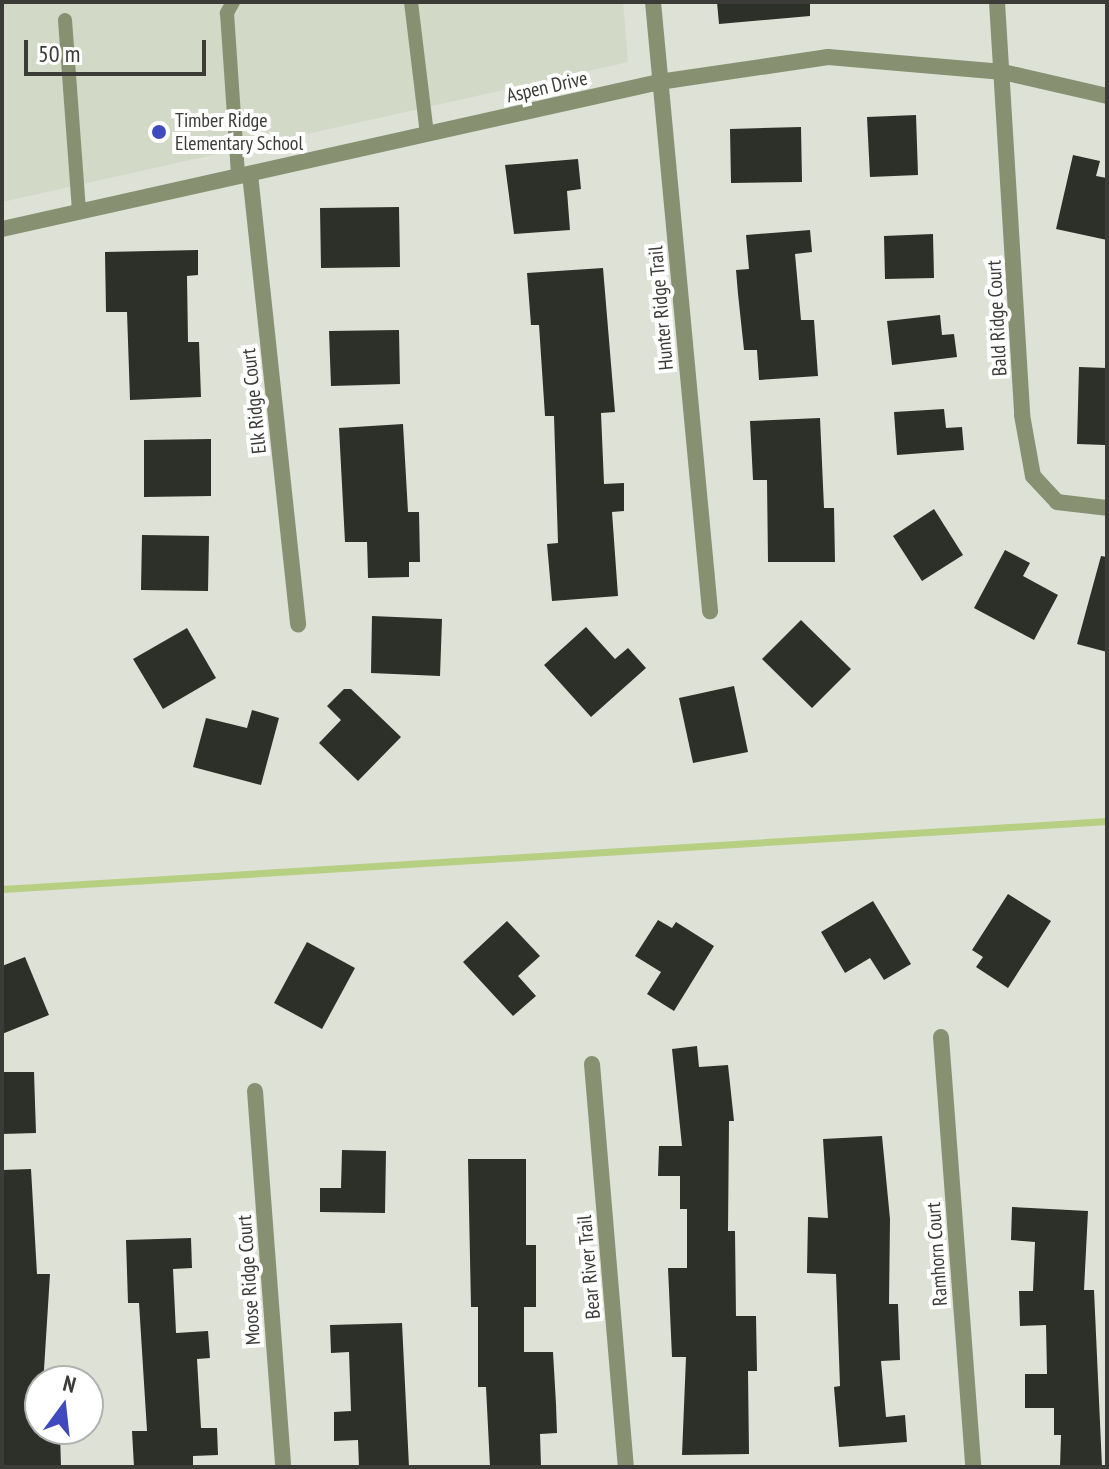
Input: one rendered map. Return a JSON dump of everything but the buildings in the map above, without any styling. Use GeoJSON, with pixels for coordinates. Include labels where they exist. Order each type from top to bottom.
{"type":"FeatureCollection","features":[{"type":"Feature","properties":{"kind":"street","name":"Hunter Ridge Trail"},"geometry":{"type":"LineString","coordinates":[[653,2],[710,611]]}},
{"type":"Feature","properties":{"kind":"street","name":"Bald Ridge Court"},"geometry":{"type":"LineString","coordinates":[[997,2],[1022,415],[1033,476],[1057,502],[1107,508]]}},
{"type":"Feature","properties":{"kind":"street","name":"Aspen Drive"},"geometry":{"type":"LineString","coordinates":[[2,229],[659,82],[828,57],[1003,72],[1107,96]]}},
{"type":"Feature","properties":{"kind":"street","name":"Elk Ridge Court"},"geometry":{"type":"LineString","coordinates":[[244,175],[298,624]]}},
{"type":"Feature","properties":{"kind":"street","name":"Ramhorn Court"},"geometry":{"type":"LineString","coordinates":[[941,1037],[973,1467]]}},
{"type":"Feature","properties":{"kind":"street","name":"Bear River Trail"},"geometry":{"type":"LineString","coordinates":[[592,1064],[626,1467]]}},
{"type":"Feature","properties":{"kind":"street","name":"Moose Ridge Court"},"geometry":{"type":"LineString","coordinates":[[255,1091],[283,1467]]}},
{"type":"Feature","properties":{"kind":"lane"},"geometry":{"type":"LineString","coordinates":[[233,2],[227,13],[244,175]]}},
{"type":"Feature","properties":{"kind":"lane"},"geometry":{"type":"LineString","coordinates":[[411,2],[427,134]]}},
{"type":"Feature","properties":{"kind":"lane"},"geometry":{"type":"LineString","coordinates":[[65,20],[79,212]]}},
{"type":"Feature","properties":{"kind":"shaded area","name":"Timber Ridge Elementary School"},"geometry":{"type":"Polygon","coordinates":[[[2,2],[623,2],[628,62],[2,202],[2,2]]]}},
{"type":"Feature","properties":{"kind":"waterway"},"geometry":{"type":"LineString","coordinates":[[2,889],[1107,821]]}},
{"type":"Feature","properties":{"kind":"place","name":"Timber Ridge Elementary School"},"geometry":{"type":"Point","coordinates":[159,132]}}]}
